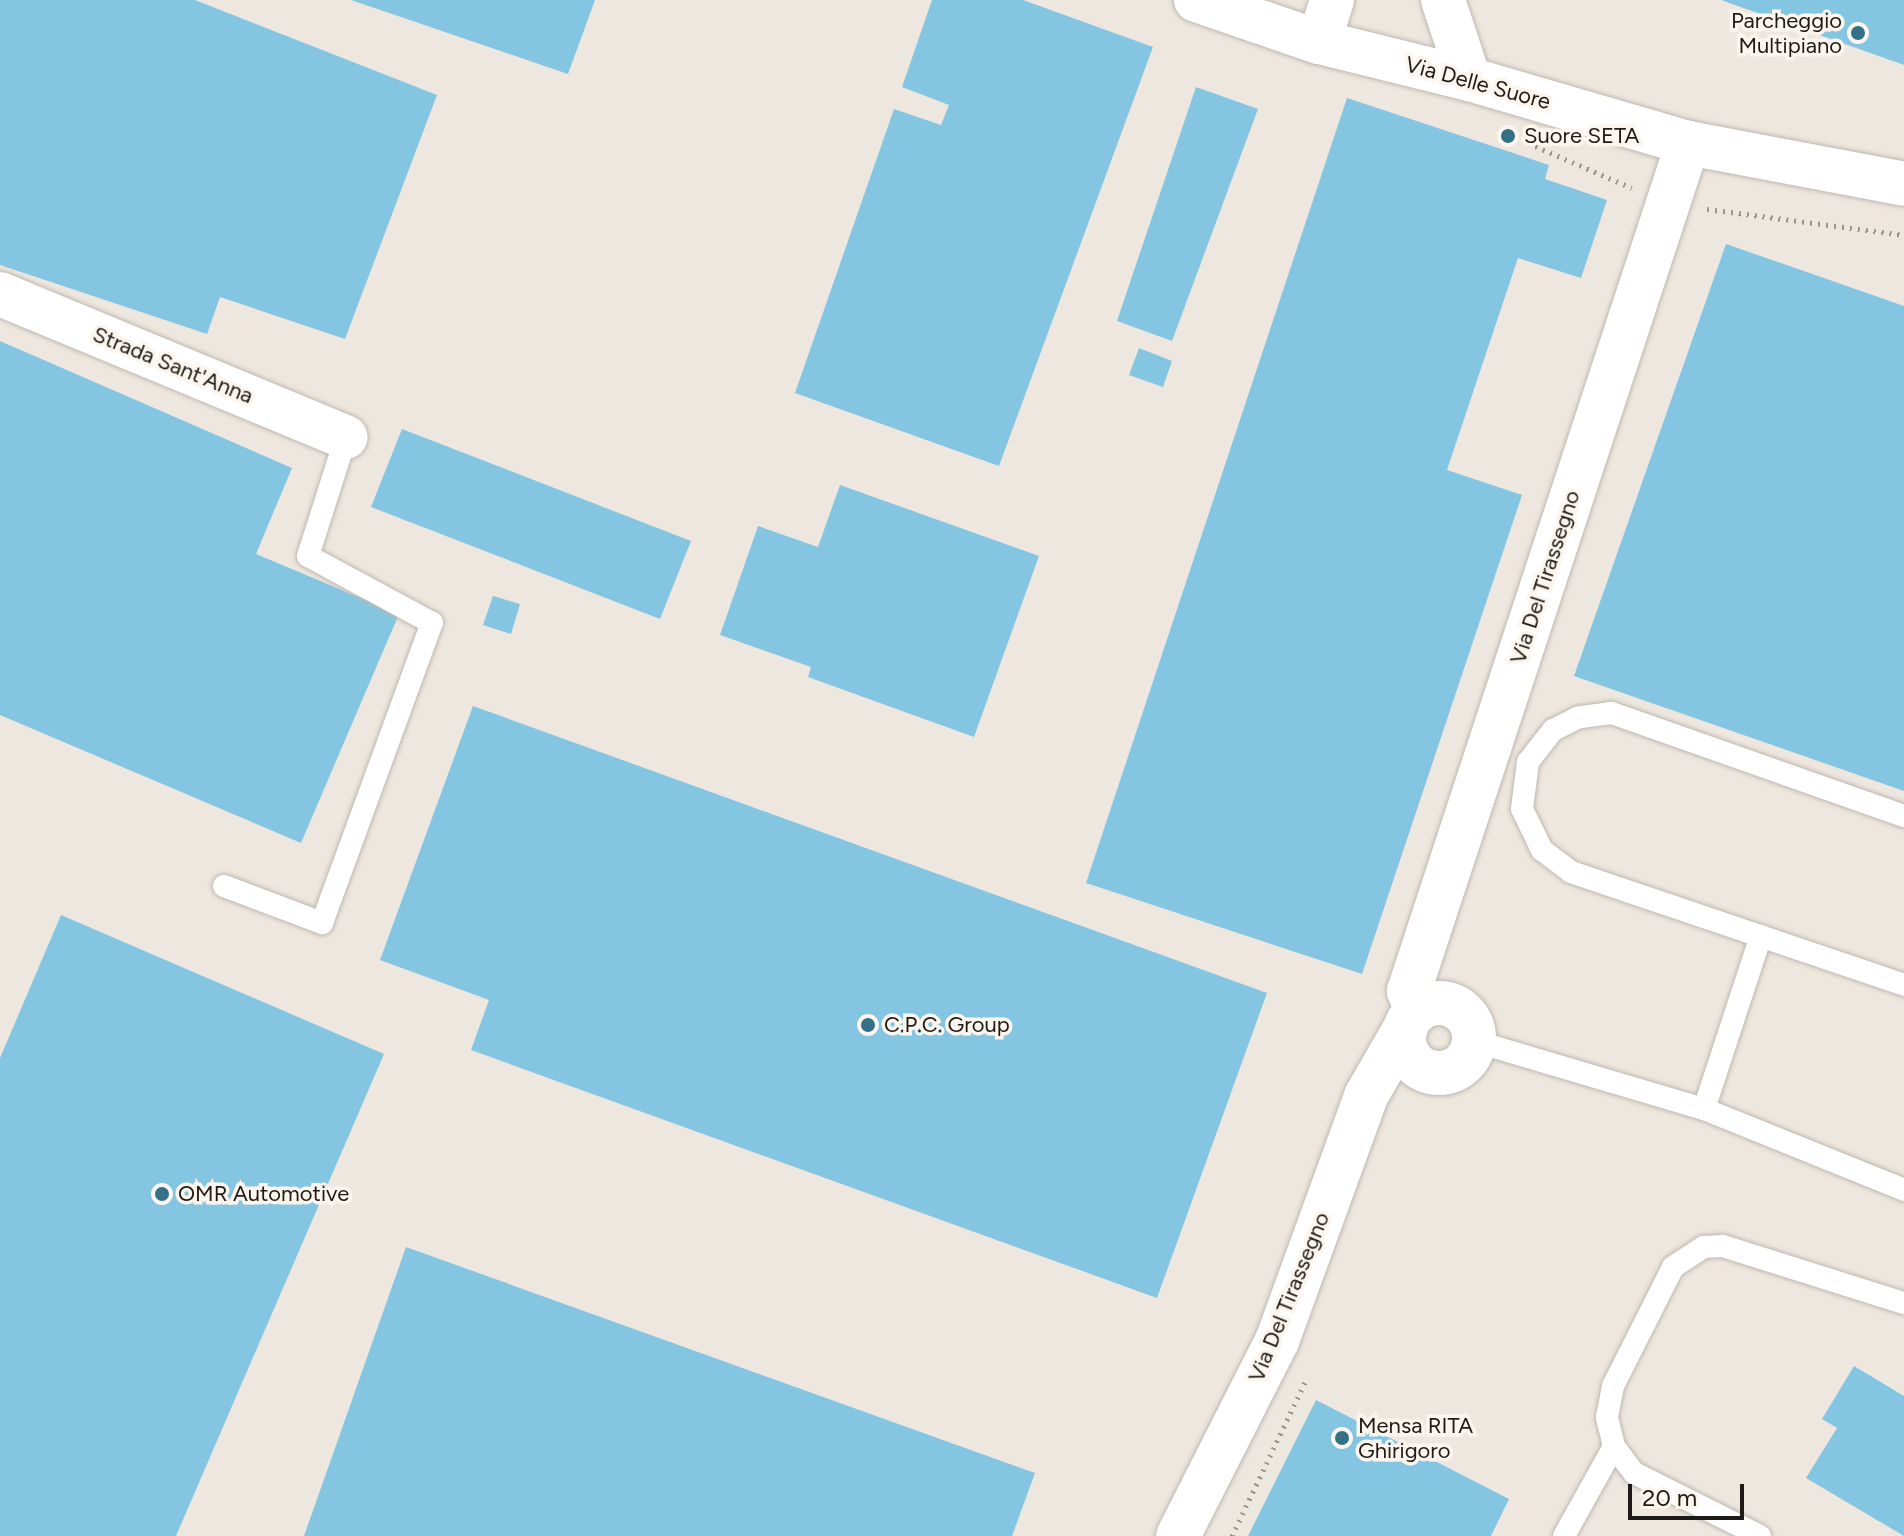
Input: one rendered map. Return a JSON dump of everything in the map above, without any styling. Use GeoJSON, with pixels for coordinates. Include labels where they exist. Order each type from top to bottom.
{"type":"FeatureCollection","features":[{"type":"Feature","properties":{"kind":"street","name":"Via Delle Suore"},"geometry":{"type":"LineString","coordinates":[[1196,0],[1319,42],[1469,79],[1688,143],[1904,184]]}},
{"type":"Feature","properties":{"kind":"street"},"geometry":{"type":"LineString","coordinates":[[1319,42],[1332,0]]}},
{"type":"Feature","properties":{"kind":"street"},"geometry":{"type":"LineString","coordinates":[[1443,0],[1469,79]]}},
{"type":"Feature","properties":{"kind":"street","name":"Via Del Tirassegno"},"geometry":{"type":"LineString","coordinates":[[1412,1018],[1409,991],[1688,143]]}},
{"type":"Feature","properties":{"kind":"street","name":"Strada Sant'Anna"},"geometry":{"type":"LineString","coordinates":[[0,294],[346,437]]}},
{"type":"Feature","properties":{"kind":"street"},"geometry":{"type":"LineString","coordinates":[[1439,1003],[1461,1011],[1474,1041],[1457,1069],[1424,1070],[1366,1096],[1412,1018],[1439,1003]]}},
{"type":"Feature","properties":{"kind":"street"},"geometry":{"type":"LineString","coordinates":[[1412,1018],[1408,1054],[1424,1070]]}},
{"type":"Feature","properties":{"kind":"street","name":"Via Del Tirassegno"},"geometry":{"type":"LineString","coordinates":[[1178,1536],[1277,1341],[1366,1096]]}},
{"type":"Feature","properties":{"kind":"lane"},"geometry":{"type":"LineString","coordinates":[[224,886],[322,923],[432,623],[308,556],[346,437]]}},
{"type":"Feature","properties":{"kind":"lane"},"geometry":{"type":"LineString","coordinates":[[1904,816],[1611,713],[1577,718],[1553,730],[1528,762],[1522,809],[1542,850],[1571,872],[1904,985]]}},
{"type":"Feature","properties":{"kind":"lane"},"geometry":{"type":"LineString","coordinates":[[1704,1109],[1761,936]]}},
{"type":"Feature","properties":{"kind":"lane"},"geometry":{"type":"LineString","coordinates":[[1474,1041],[1704,1109],[1904,1190]]}},
{"type":"Feature","properties":{"kind":"lane"},"geometry":{"type":"LineString","coordinates":[[1760,1536],[1634,1473],[1614,1446],[1607,1417],[1613,1386],[1673,1267],[1686,1255],[1704,1247],[1750,1250],[1904,1303]]}},
{"type":"Feature","properties":{"kind":"lane"},"geometry":{"type":"LineString","coordinates":[[1564,1536],[1614,1446]]}},
{"type":"Feature","properties":{"kind":"path"},"geometry":{"type":"LineString","coordinates":[[1667,204],[1904,235]]}},
{"type":"Feature","properties":{"kind":"path"},"geometry":{"type":"LineString","coordinates":[[1232,1536],[1299,1403],[1308,1373]]}},
{"type":"Feature","properties":{"kind":"building"},"geometry":{"type":"Polygon","coordinates":[[[0,0],[195,0],[437,95],[345,339],[220,297],[207,334],[0,265],[0,0]]]}},
{"type":"Feature","properties":{"kind":"building"},"geometry":{"type":"Polygon","coordinates":[[[351,0],[595,0],[568,74],[351,0]]]}},
{"type":"Feature","properties":{"kind":"building"},"geometry":{"type":"Polygon","coordinates":[[[932,0],[1023,0],[1153,47],[999,466],[795,393],[894,109],[941,125],[949,105],[902,87],[932,0]]]}},
{"type":"Feature","properties":{"kind":"building","name":"Parcheggio Multipiano"},"geometry":{"type":"Polygon","coordinates":[[[1721,0],[1904,0],[1904,65],[1721,0]]]}},
{"type":"Feature","properties":{"kind":"building"},"geometry":{"type":"Polygon","coordinates":[[[1196,87],[1258,109],[1172,341],[1117,321],[1196,87]]]}},
{"type":"Feature","properties":{"kind":"building"},"geometry":{"type":"Polygon","coordinates":[[[1347,98],[1549,165],[1545,179],[1607,200],[1581,278],[1518,258],[1447,470],[1522,495],[1362,974],[1086,883],[1347,98]]]}},
{"type":"Feature","properties":{"kind":"building"},"geometry":{"type":"Polygon","coordinates":[[[1726,244],[1904,306],[1904,791],[1574,676],[1726,244]]]}},
{"type":"Feature","properties":{"kind":"building"},"geometry":{"type":"Polygon","coordinates":[[[0,341],[292,468],[256,554],[399,614],[301,843],[0,715],[0,341]]]}},
{"type":"Feature","properties":{"kind":"building"},"geometry":{"type":"Polygon","coordinates":[[[1139,348],[1172,361],[1163,387],[1129,375],[1139,348]]]}},
{"type":"Feature","properties":{"kind":"building"},"geometry":{"type":"Polygon","coordinates":[[[402,429],[691,541],[660,619],[371,507],[402,429]]]}},
{"type":"Feature","properties":{"kind":"building"},"geometry":{"type":"Polygon","coordinates":[[[840,485],[1039,556],[974,737],[808,677],[811,667],[720,635],[758,526],[818,547],[840,485]]]}},
{"type":"Feature","properties":{"kind":"building"},"geometry":{"type":"Polygon","coordinates":[[[493,596],[520,604],[511,634],[483,625],[493,596]]]}},
{"type":"Feature","properties":{"kind":"building","name":"C.P.C. Group"},"geometry":{"type":"Polygon","coordinates":[[[473,706],[1267,993],[1157,1298],[471,1050],[489,1000],[380,960],[473,706]]]}},
{"type":"Feature","properties":{"kind":"building","name":"OMR Automotive"},"geometry":{"type":"Polygon","coordinates":[[[61,915],[384,1054],[176,1536],[0,1536],[0,1058],[61,915]]]}},
{"type":"Feature","properties":{"kind":"building"},"geometry":{"type":"Polygon","coordinates":[[[406,1247],[1035,1473],[1012,1536],[304,1536],[406,1247]]]}},
{"type":"Feature","properties":{"kind":"building"},"geometry":{"type":"Polygon","coordinates":[[[1854,1366],[1904,1396],[1904,1536],[1806,1478],[1837,1428],[1822,1419],[1854,1366]]]}},
{"type":"Feature","properties":{"kind":"building","name":"Mensa RITA Ghirigoro"},"geometry":{"type":"Polygon","coordinates":[[[1316,1400],[1509,1499],[1491,1536],[1248,1536],[1316,1400]]]}},
{"type":"Feature","properties":{"kind":"place","name":"Parcheggio Multipiano"},"geometry":{"type":"Point","coordinates":[1858,33]}},
{"type":"Feature","properties":{"kind":"place","name":"Suore SETA"},"geometry":{"type":"Point","coordinates":[1508,136]}},
{"type":"Feature","properties":{"kind":"place","name":"C.P.C. Group"},"geometry":{"type":"Point","coordinates":[868,1025]}},
{"type":"Feature","properties":{"kind":"place","name":"OMR Automotive"},"geometry":{"type":"Point","coordinates":[162,1194]}},
{"type":"Feature","properties":{"kind":"place","name":"Mensa RITA Ghirigoro"},"geometry":{"type":"Point","coordinates":[1342,1438]}}]}
